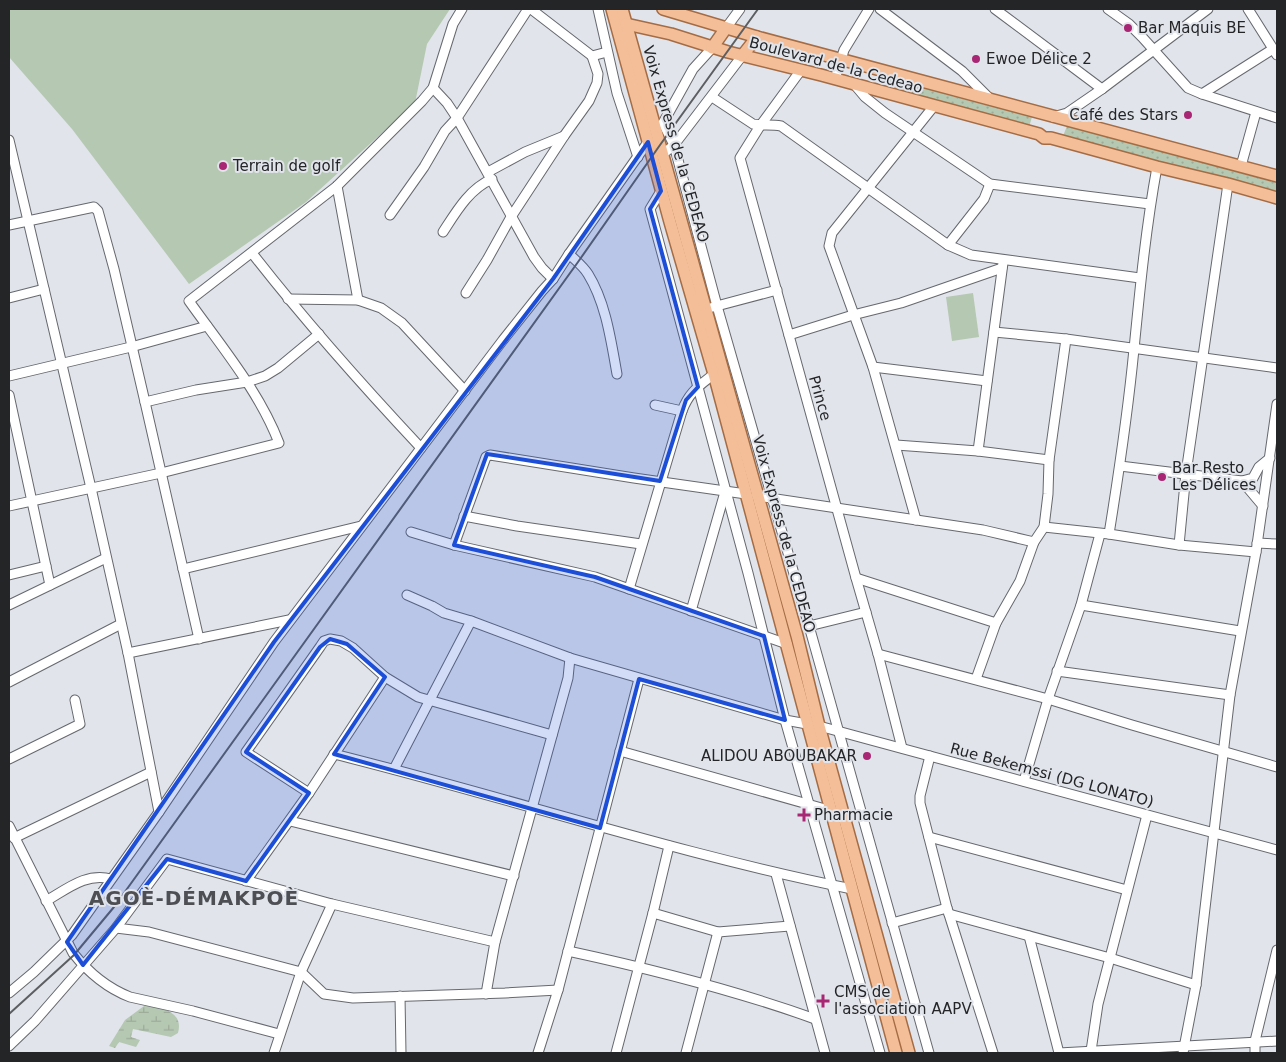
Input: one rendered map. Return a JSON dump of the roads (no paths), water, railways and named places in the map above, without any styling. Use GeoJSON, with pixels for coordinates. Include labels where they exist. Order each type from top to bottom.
{"type":"FeatureCollection","features":[{"type":"Feature","properties":{"kind":"main road"},"geometry":{"type":"LineString","coordinates":[[613,9],[621,14],[626,24]]}},
{"type":"Feature","properties":{"kind":"main road"},"geometry":{"type":"LineString","coordinates":[[613,9],[661,191],[751,495],[807,724],[896,1053]]}},
{"type":"Feature","properties":{"kind":"main road","name":"Voix Express de la CEDEAO"},"geometry":{"type":"LineString","coordinates":[[622,9],[663,154],[711,308],[751,495],[796,636],[909,1053]]}},
{"type":"Feature","properties":{"kind":"main road","name":"Boulevard de la Cedeao"},"geometry":{"type":"LineString","coordinates":[[663,9],[757,37],[1277,176]]}},
{"type":"Feature","properties":{"kind":"main road","name":"Boulevard de la Cedeao"},"geometry":{"type":"LineString","coordinates":[[626,24],[671,34],[712,48],[1039,134],[1044,138],[1051,138],[1277,198]]}},
{"type":"Feature","properties":{"kind":"main road"},"geometry":{"type":"LineString","coordinates":[[712,48],[726,28]]}},
{"type":"Feature","properties":{"kind":"main road"},"geometry":{"type":"LineString","coordinates":[[742,56],[757,37]]}},
{"type":"Feature","properties":{"kind":"main road"},"geometry":{"type":"LineString","coordinates":[[877,90],[884,70]]}},
{"type":"Feature","properties":{"kind":"main road"},"geometry":{"type":"LineString","coordinates":[[1039,134],[1036,128],[1037,122],[1041,117],[1050,116],[1058,122],[1059,128],[1051,138]]}},
{"type":"Feature","properties":{"kind":"street"},"geometry":{"type":"LineString","coordinates":[[9,506],[161,473],[279,443],[247,382],[189,301],[337,186],[433,88],[453,24],[462,9]]}},
{"type":"Feature","properties":{"kind":"street"},"geometry":{"type":"LineString","coordinates":[[390,215],[530,9],[592,56],[596,64],[597,83],[590,101],[564,136],[511,217],[488,260],[466,293]]}},
{"type":"Feature","properties":{"kind":"street"},"geometry":{"type":"LineString","coordinates":[[598,9],[617,93],[638,157]]}},
{"type":"Feature","properties":{"kind":"street"},"geometry":{"type":"LineString","coordinates":[[726,28],[740,9]]}},
{"type":"Feature","properties":{"kind":"street"},"geometry":{"type":"LineString","coordinates":[[835,79],[840,59],[869,9]]}},
{"type":"Feature","properties":{"kind":"street"},"geometry":{"type":"LineString","coordinates":[[880,9],[962,71],[991,100]]}},
{"type":"Feature","properties":{"kind":"street"},"geometry":{"type":"LineString","coordinates":[[995,9],[1102,89]]}},
{"type":"Feature","properties":{"kind":"street"},"geometry":{"type":"LineString","coordinates":[[1108,9],[1129,24],[1188,88],[1277,118]]}},
{"type":"Feature","properties":{"kind":"street"},"geometry":{"type":"LineString","coordinates":[[1050,116],[1066,113],[1102,89],[1208,9]]}},
{"type":"Feature","properties":{"kind":"street"},"geometry":{"type":"LineString","coordinates":[[1202,94],[1275,52],[1248,9]]}},
{"type":"Feature","properties":{"kind":"street"},"geometry":{"type":"LineString","coordinates":[[712,48],[693,69],[663,123],[674,145],[711,308],[772,498],[810,626],[929,1053]]}},
{"type":"Feature","properties":{"kind":"street"},"geometry":{"type":"LineString","coordinates":[[592,56],[607,52]]}},
{"type":"Feature","properties":{"kind":"street"},"geometry":{"type":"LineString","coordinates":[[663,154],[674,145],[742,56]]}},
{"type":"Feature","properties":{"kind":"street","name":"Prince"},"geometry":{"type":"LineString","coordinates":[[801,70],[760,126],[740,158],[878,654],[902,748]]}},
{"type":"Feature","properties":{"kind":"street"},"geometry":{"type":"LineString","coordinates":[[854,84],[865,98],[913,133],[990,184],[1150,204]]}},
{"type":"Feature","properties":{"kind":"street"},"geometry":{"type":"LineString","coordinates":[[433,88],[447,103],[457,118],[490,175],[511,217],[542,268],[554,279]]}},
{"type":"Feature","properties":{"kind":"street"},"geometry":{"type":"LineString","coordinates":[[712,97],[753,124],[780,126],[948,245],[971,255],[1140,278]]}},
{"type":"Feature","properties":{"kind":"street"},"geometry":{"type":"LineString","coordinates":[[916,520],[873,367],[829,246],[829,239],[934,106]]}},
{"type":"Feature","properties":{"kind":"street"},"geometry":{"type":"LineString","coordinates":[[1241,166],[1256,112]]}},
{"type":"Feature","properties":{"kind":"street"},"geometry":{"type":"LineString","coordinates":[[443,232],[464,202],[490,175],[525,152],[564,136]]}},
{"type":"Feature","properties":{"kind":"street"},"geometry":{"type":"LineString","coordinates":[[9,140],[63,362],[128,653],[159,812]]}},
{"type":"Feature","properties":{"kind":"street"},"geometry":{"type":"LineString","coordinates":[[10,990],[67,942],[159,812],[289,620],[322,580],[360,526],[542,290],[554,279],[569,254],[648,142]]}},
{"type":"Feature","properties":{"kind":"street"},"geometry":{"type":"LineString","coordinates":[[1024,781],[1057,671],[1104,534],[1120,466],[1134,349],[1140,278],[1157,167]]}},
{"type":"Feature","properties":{"kind":"street"},"geometry":{"type":"LineString","coordinates":[[948,245],[984,199],[990,184]]}},
{"type":"Feature","properties":{"kind":"street"},"geometry":{"type":"LineString","coordinates":[[1178,545],[1186,473],[1228,184]]}},
{"type":"Feature","properties":{"kind":"street"},"geometry":{"type":"LineString","coordinates":[[337,186],[358,300]]}},
{"type":"Feature","properties":{"kind":"street"},"geometry":{"type":"LineString","coordinates":[[661,191],[650,209],[748,573],[785,720],[880,1053]]}},
{"type":"Feature","properties":{"kind":"street"},"geometry":{"type":"LineString","coordinates":[[9,225],[96,208],[114,269],[199,639]]}},
{"type":"Feature","properties":{"kind":"street"},"geometry":{"type":"LineString","coordinates":[[252,253],[344,365],[421,448]]}},
{"type":"Feature","properties":{"kind":"street"},"geometry":{"type":"LineString","coordinates":[[569,254],[587,272],[597,293],[609,332],[617,374]]}},
{"type":"Feature","properties":{"kind":"street"},"geometry":{"type":"LineString","coordinates":[[978,451],[1004,258]]}},
{"type":"Feature","properties":{"kind":"street"},"geometry":{"type":"LineString","coordinates":[[789,335],[901,302],[1002,268]]}},
{"type":"Feature","properties":{"kind":"street"},"geometry":{"type":"LineString","coordinates":[[9,298],[44,288]]}},
{"type":"Feature","properties":{"kind":"street"},"geometry":{"type":"LineString","coordinates":[[711,308],[777,290]]}},
{"type":"Feature","properties":{"kind":"street"},"geometry":{"type":"LineString","coordinates":[[288,299],[358,300],[382,308],[393,315],[465,391]]}},
{"type":"Feature","properties":{"kind":"street"},"geometry":{"type":"LineString","coordinates":[[9,376],[131,347],[207,326]]}},
{"type":"Feature","properties":{"kind":"street"},"geometry":{"type":"LineString","coordinates":[[994,332],[1066,339],[1277,368]]}},
{"type":"Feature","properties":{"kind":"street"},"geometry":{"type":"LineString","coordinates":[[145,402],[204,388],[247,382],[264,376],[278,368],[318,334]]}},
{"type":"Feature","properties":{"kind":"street"},"geometry":{"type":"LineString","coordinates":[[976,679],[996,622],[1020,581],[1034,542],[1044,527],[1048,494],[1049,460],[1066,339]]}},
{"type":"Feature","properties":{"kind":"street"},"geometry":{"type":"LineString","coordinates":[[873,367],[987,381]]}},
{"type":"Feature","properties":{"kind":"street"},"geometry":{"type":"LineString","coordinates":[[629,589],[660,481],[686,400],[692,391],[714,374]]}},
{"type":"Feature","properties":{"kind":"street"},"geometry":{"type":"LineString","coordinates":[[9,395],[50,584]]}},
{"type":"Feature","properties":{"kind":"street"},"geometry":{"type":"LineString","coordinates":[[1183,1049],[1196,985],[1230,695],[1240,631],[1257,547],[1277,404]]}},
{"type":"Feature","properties":{"kind":"street"},"geometry":{"type":"LineString","coordinates":[[655,405],[682,411]]}},
{"type":"Feature","properties":{"kind":"street"},"geometry":{"type":"LineString","coordinates":[[896,445],[978,451],[1049,460]]}},
{"type":"Feature","properties":{"kind":"street"},"geometry":{"type":"LineString","coordinates":[[454,545],[486,457],[490,454],[725,492],[983,530],[1034,542]]}},
{"type":"Feature","properties":{"kind":"street"},"geometry":{"type":"LineString","coordinates":[[1120,466],[1242,481],[1253,478],[1259,467],[1270,458]]}},
{"type":"Feature","properties":{"kind":"street"},"geometry":{"type":"LineString","coordinates":[[1242,481],[1263,506]]}},
{"type":"Feature","properties":{"kind":"street"},"geometry":{"type":"LineString","coordinates":[[691,611],[725,492]]}},
{"type":"Feature","properties":{"kind":"street"},"geometry":{"type":"LineString","coordinates":[[464,516],[517,526],[641,544]]}},
{"type":"Feature","properties":{"kind":"street"},"geometry":{"type":"LineString","coordinates":[[183,569],[360,526]]}},
{"type":"Feature","properties":{"kind":"street"},"geometry":{"type":"LineString","coordinates":[[1044,527],[1178,545],[1257,547],[1277,544]]}},
{"type":"Feature","properties":{"kind":"street"},"geometry":{"type":"LineString","coordinates":[[411,532],[454,545],[570,570],[787,644]]}},
{"type":"Feature","properties":{"kind":"street"},"geometry":{"type":"LineString","coordinates":[[9,605],[106,558]]}},
{"type":"Feature","properties":{"kind":"street"},"geometry":{"type":"LineString","coordinates":[[9,574],[46,566]]}},
{"type":"Feature","properties":{"kind":"street"},"geometry":{"type":"LineString","coordinates":[[856,578],[996,622]]}},
{"type":"Feature","properties":{"kind":"street"},"geometry":{"type":"LineString","coordinates":[[407,596],[444,613],[471,621],[570,658],[639,680],[785,720],[807,724]]}},
{"type":"Feature","properties":{"kind":"street"},"geometry":{"type":"LineString","coordinates":[[1080,605],[1240,631]]}},
{"type":"Feature","properties":{"kind":"street"},"geometry":{"type":"LineString","coordinates":[[810,626],[866,612]]}},
{"type":"Feature","properties":{"kind":"street"},"geometry":{"type":"LineString","coordinates":[[128,653],[289,620]]}},
{"type":"Feature","properties":{"kind":"street"},"geometry":{"type":"LineString","coordinates":[[394,769],[471,621]]}},
{"type":"Feature","properties":{"kind":"street"},"geometry":{"type":"LineString","coordinates":[[9,682],[121,624]]}},
{"type":"Feature","properties":{"kind":"street"},"geometry":{"type":"LineString","coordinates":[[310,793],[246,752],[324,641],[330,639],[342,641],[353,648],[385,677],[410,693],[430,702],[552,735]]}},
{"type":"Feature","properties":{"kind":"street"},"geometry":{"type":"LineString","coordinates":[[878,654],[1048,699],[1277,767]]}},
{"type":"Feature","properties":{"kind":"street"},"geometry":{"type":"LineString","coordinates":[[486,994],[495,942],[568,678],[570,658]]}},
{"type":"Feature","properties":{"kind":"street"},"geometry":{"type":"LineString","coordinates":[[1057,671],[1230,695]]}},
{"type":"Feature","properties":{"kind":"street"},"geometry":{"type":"LineString","coordinates":[[246,881],[310,793],[385,677]]}},
{"type":"Feature","properties":{"kind":"street"},"geometry":{"type":"LineString","coordinates":[[538,1053],[558,990],[639,680]]}},
{"type":"Feature","properties":{"kind":"street"},"geometry":{"type":"LineString","coordinates":[[9,759],[80,724],[75,700]]}},
{"type":"Feature","properties":{"kind":"street","name":"Rue Bekemssi (DG LONATO)"},"geometry":{"type":"LineString","coordinates":[[819,726],[1277,850]]}},
{"type":"Feature","properties":{"kind":"street"},"geometry":{"type":"LineString","coordinates":[[620,751],[832,811]]}},
{"type":"Feature","properties":{"kind":"street"},"geometry":{"type":"LineString","coordinates":[[334,754],[394,769],[600,828],[776,874],[852,889]]}},
{"type":"Feature","properties":{"kind":"street"},"geometry":{"type":"LineString","coordinates":[[930,756],[919,799],[948,911],[993,1053]]}},
{"type":"Feature","properties":{"kind":"street"},"geometry":{"type":"LineString","coordinates":[[14,838],[151,772]]}},
{"type":"Feature","properties":{"kind":"street"},"geometry":{"type":"LineString","coordinates":[[1091,1051],[1098,1004],[1147,815]]}},
{"type":"Feature","properties":{"kind":"street"},"geometry":{"type":"LineString","coordinates":[[290,821],[514,876]]}},
{"type":"Feature","properties":{"kind":"street"},"geometry":{"type":"LineString","coordinates":[[9,826],[72,953],[103,982],[130,997],[280,1034]]}},
{"type":"Feature","properties":{"kind":"street"},"geometry":{"type":"LineString","coordinates":[[929,838],[1127,890]]}},
{"type":"Feature","properties":{"kind":"street"},"geometry":{"type":"LineString","coordinates":[[616,1053],[669,846]]}},
{"type":"Feature","properties":{"kind":"street"},"geometry":{"type":"LineString","coordinates":[[9,1046],[35,1021],[116,928],[167,859],[332,904],[495,942]]}},
{"type":"Feature","properties":{"kind":"street"},"geometry":{"type":"LineString","coordinates":[[776,874],[825,1053]]}},
{"type":"Feature","properties":{"kind":"street"},"geometry":{"type":"LineString","coordinates":[[46,900],[88,878],[111,879]]}},
{"type":"Feature","properties":{"kind":"street"},"geometry":{"type":"LineString","coordinates":[[274,1053],[301,972],[332,904]]}},
{"type":"Feature","properties":{"kind":"street"},"geometry":{"type":"LineString","coordinates":[[892,923],[948,911],[1196,985]]}},
{"type":"Feature","properties":{"kind":"street"},"geometry":{"type":"LineString","coordinates":[[653,912],[718,932],[790,926]]}},
{"type":"Feature","properties":{"kind":"street"},"geometry":{"type":"LineString","coordinates":[[116,928],[149,932],[301,972],[324,994],[353,998],[558,990]]}},
{"type":"Feature","properties":{"kind":"street"},"geometry":{"type":"LineString","coordinates":[[686,1053],[718,932]]}},
{"type":"Feature","properties":{"kind":"street"},"geometry":{"type":"LineString","coordinates":[[1029,936],[1059,1053],[1183,1049],[1255,1041],[1277,1041]]}},
{"type":"Feature","properties":{"kind":"street"},"geometry":{"type":"LineString","coordinates":[[1255,1053],[1255,1041],[1277,950]]}},
{"type":"Feature","properties":{"kind":"street"},"geometry":{"type":"LineString","coordinates":[[568,951],[639,967],[782,1007],[815,1019]]}},
{"type":"Feature","properties":{"kind":"street"},"geometry":{"type":"LineString","coordinates":[[400,996],[401,1053]]}},
{"type":"Feature","properties":{"kind":"railway"},"geometry":{"type":"LineString","coordinates":[[9,1014],[74,955],[114,907],[758,9]]}},
{"type":"Feature","properties":{"kind":"place","name":"Bar Maquis BE"},"geometry":{"type":"Point","coordinates":[1128,28]}},
{"type":"Feature","properties":{"kind":"place","name":"Ewoe Délice 2"},"geometry":{"type":"Point","coordinates":[976,59]}},
{"type":"Feature","properties":{"kind":"place","name":"Café des Stars"},"geometry":{"type":"Point","coordinates":[1188,115]}},
{"type":"Feature","properties":{"kind":"place","name":"Terrain de golf"},"geometry":{"type":"Point","coordinates":[223,166]}},
{"type":"Feature","properties":{"kind":"place","name":"Bar Resto Les Délices"},"geometry":{"type":"Point","coordinates":[1162,477]}},
{"type":"Feature","properties":{"kind":"place","name":"ALIDOU ABOUBAKAR"},"geometry":{"type":"Point","coordinates":[867,756]}},
{"type":"Feature","properties":{"kind":"place","name":"Pharmacie"},"geometry":{"type":"Point","coordinates":[804,815]}},
{"type":"Feature","properties":{"kind":"place","name":"CMS de l'association AAPV"},"geometry":{"type":"Point","coordinates":[823,1001]}},
{"type":"Feature","properties":{"kind":"district","name":"AGOÈ-DÉMAKPOÈ"},"geometry":{"type":"Point","coordinates":[194,898]}}]}
